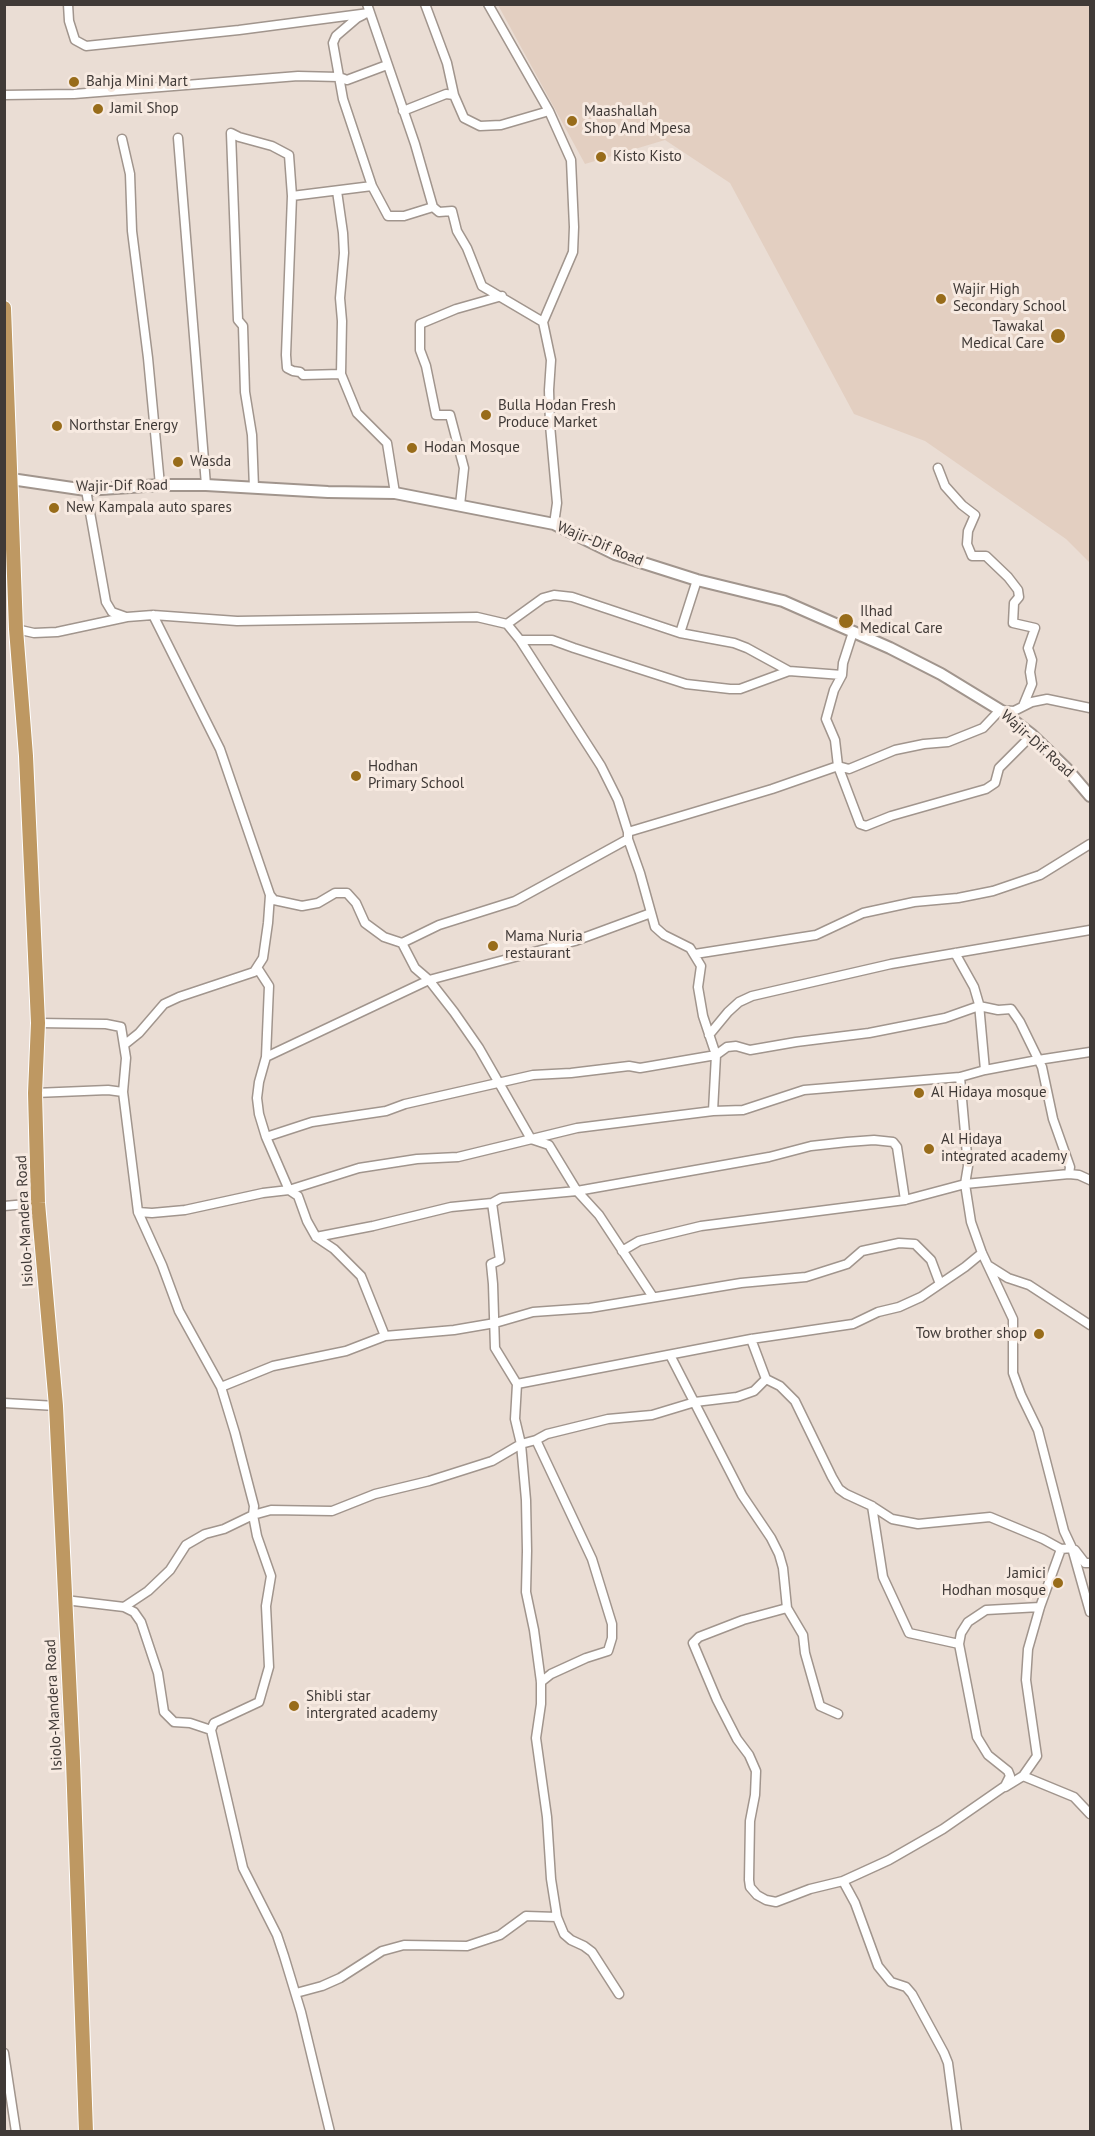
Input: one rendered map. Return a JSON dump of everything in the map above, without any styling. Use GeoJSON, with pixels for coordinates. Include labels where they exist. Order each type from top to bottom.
{"type":"FeatureCollection","features":[{"type":"Feature","properties":{"kind":"highway","name":"Isiolo-Mandera Road"},"geometry":{"type":"LineString","coordinates":[[4,308],[7,450],[12,478],[8,503],[26,756],[38,1023],[35,1093],[38,1203],[56,1406],[73,1761],[86,2132]]}},
{"type":"Feature","properties":{"kind":"main road","name":"Wajir-Dif Road"},"geometry":{"type":"LineString","coordinates":[[12,478],[86,490],[160,485],[206,485],[328,492],[395,493],[554,524],[615,554],[697,580],[783,601],[941,674],[1000,710],[1032,735],[1067,769],[1090,796]]}},
{"type":"Feature","properties":{"kind":"street"},"geometry":{"type":"LineString","coordinates":[[68,4],[69,21],[75,40],[86,46],[240,30],[368,9]]}},
{"type":"Feature","properties":{"kind":"street"},"geometry":{"type":"LineString","coordinates":[[426,4],[447,63],[454,95],[464,118],[480,126],[501,125],[549,111]]}},
{"type":"Feature","properties":{"kind":"street"},"geometry":{"type":"LineString","coordinates":[[488,4],[549,111],[571,160],[573,252],[570,264],[543,322],[551,360],[550,425],[557,503],[554,524]]}},
{"type":"Feature","properties":{"kind":"street"},"geometry":{"type":"LineString","coordinates":[[368,9],[404,111],[433,207],[439,212],[452,211],[457,231],[482,286],[543,322]]}},
{"type":"Feature","properties":{"kind":"street"},"geometry":{"type":"LineString","coordinates":[[368,9],[336,36],[333,43],[343,99],[372,186],[388,216],[404,216],[433,207]]}},
{"type":"Feature","properties":{"kind":"street"},"geometry":{"type":"LineString","coordinates":[[4,95],[75,94],[298,76],[339,77],[347,80],[387,65]]}},
{"type":"Feature","properties":{"kind":"street"},"geometry":{"type":"LineString","coordinates":[[404,111],[446,94],[454,95]]}},
{"type":"Feature","properties":{"kind":"street"},"geometry":{"type":"LineString","coordinates":[[255,488],[252,435],[245,392],[243,326],[238,320],[231,133],[272,146],[288,155],[292,196],[287,368],[303,375],[340,374]]}},
{"type":"Feature","properties":{"kind":"street"},"geometry":{"type":"LineString","coordinates":[[178,138],[206,485]]}},
{"type":"Feature","properties":{"kind":"street"},"geometry":{"type":"LineString","coordinates":[[122,139],[130,174],[132,231],[148,358],[160,485]]}},
{"type":"Feature","properties":{"kind":"street"},"geometry":{"type":"LineString","coordinates":[[292,196],[372,186]]}},
{"type":"Feature","properties":{"kind":"street"},"geometry":{"type":"LineString","coordinates":[[337,191],[344,254],[340,298],[342,321],[340,374],[357,413],[387,443],[395,493]]}},
{"type":"Feature","properties":{"kind":"street"},"geometry":{"type":"LineString","coordinates":[[460,505],[464,468],[450,414],[436,415],[426,366],[420,350],[420,324],[456,309],[502,296]]}},
{"type":"Feature","properties":{"kind":"street"},"geometry":{"type":"LineString","coordinates":[[938,468],[945,486],[962,505],[975,515],[968,531],[967,544],[972,556],[986,556],[1018,590],[1019,597],[1014,603],[1013,623],[1035,628],[1028,648],[1032,660],[1030,672],[1032,684],[1023,705]]}},
{"type":"Feature","properties":{"kind":"street"},"geometry":{"type":"LineString","coordinates":[[86,490],[106,602],[111,612],[127,617]]}},
{"type":"Feature","properties":{"kind":"street"},"geometry":{"type":"LineString","coordinates":[[680,633],[697,580]]}},
{"type":"Feature","properties":{"kind":"street"},"geometry":{"type":"LineString","coordinates":[[507,624],[543,598],[554,595],[572,597],[680,633],[734,643],[789,671]]}},
{"type":"Feature","properties":{"kind":"street"},"geometry":{"type":"LineString","coordinates":[[124,1045],[139,1034],[164,1004],[249,975],[258,969],[263,958],[270,895],[220,749],[153,615]]}},
{"type":"Feature","properties":{"kind":"street"},"geometry":{"type":"LineString","coordinates":[[16,629],[34,633],[57,632],[127,617],[153,615],[237,621],[477,617],[507,624],[520,640],[601,766],[618,800],[655,927],[664,935],[686,945],[695,954],[701,966],[699,987],[703,1016],[716,1055],[713,1111]]}},
{"type":"Feature","properties":{"kind":"street"},"geometry":{"type":"LineString","coordinates":[[853,632],[842,675],[834,690],[826,719],[835,740],[838,766],[860,824],[866,826],[891,816],[986,789],[995,783],[999,768],[1032,735]]}},
{"type":"Feature","properties":{"kind":"street"},"geometry":{"type":"LineString","coordinates":[[520,640],[552,640],[686,684],[730,689],[740,688],[789,671],[842,675]]}},
{"type":"Feature","properties":{"kind":"street"},"geometry":{"type":"LineString","coordinates":[[402,943],[439,925],[515,901],[628,835],[838,766],[849,769],[895,750],[948,742],[982,728],[1000,710],[1014,711],[1023,705],[1047,699],[1090,708]]}},
{"type":"Feature","properties":{"kind":"street"},"geometry":{"type":"LineString","coordinates":[[695,954],[816,935],[863,913],[914,902],[958,898],[993,891],[1040,875],[1090,844]]}},
{"type":"Feature","properties":{"kind":"street"},"geometry":{"type":"LineString","coordinates":[[270,895],[280,902],[302,906],[318,903],[335,893],[347,893],[356,903],[365,924],[384,937],[402,943],[415,968],[429,980],[479,1048],[531,1139],[549,1145],[577,1191],[598,1215],[653,1297]]}},
{"type":"Feature","properties":{"kind":"street"},"geometry":{"type":"LineString","coordinates":[[266,1057],[429,980],[575,941],[651,913]]}},
{"type":"Feature","properties":{"kind":"street"},"geometry":{"type":"LineString","coordinates":[[709,1035],[739,1002],[752,996],[891,964],[1090,930]]}},
{"type":"Feature","properties":{"kind":"street"},"geometry":{"type":"LineString","coordinates":[[955,953],[974,987],[979,1006],[985,1070]]}},
{"type":"Feature","properties":{"kind":"street"},"geometry":{"type":"LineString","coordinates":[[258,969],[269,986],[266,1057],[259,1082],[258,1098],[259,1114],[266,1137],[289,1190],[298,1196],[307,1221],[316,1237],[334,1249],[361,1276],[385,1336]]}},
{"type":"Feature","properties":{"kind":"street"},"geometry":{"type":"LineString","coordinates":[[266,1137],[312,1122],[386,1111],[405,1104],[532,1075],[571,1073],[629,1065],[640,1068],[716,1055],[727,1047],[736,1046],[750,1050],[869,1033],[945,1018],[979,1006],[998,1010],[1011,1009],[1020,1022],[1042,1066],[1053,1119],[1070,1167],[1069,1174]]}},
{"type":"Feature","properties":{"kind":"street"},"geometry":{"type":"LineString","coordinates":[[38,1023],[106,1024],[121,1027],[126,1058],[123,1092],[138,1212],[162,1265],[178,1311],[221,1388],[241,1454],[254,1506],[253,1515],[257,1536],[271,1576],[266,1606],[269,1667],[259,1702],[214,1723],[211,1730],[243,1868],[277,1935],[296,1993],[330,2132]]}},
{"type":"Feature","properties":{"kind":"street"},"geometry":{"type":"LineString","coordinates":[[138,1212],[184,1210],[289,1190],[359,1168],[417,1159],[458,1157],[577,1128],[713,1111],[743,1110],[804,1090],[960,1077],[1038,1059],[1090,1052]]}},
{"type":"Feature","properties":{"kind":"street"},"geometry":{"type":"LineString","coordinates":[[960,1077],[968,1166],[965,1184],[971,1222],[982,1253],[1013,1319],[1013,1373],[1038,1430],[1064,1531],[1072,1548],[1090,1612]]}},
{"type":"Feature","properties":{"kind":"street"},"geometry":{"type":"LineString","coordinates":[[35,1093],[108,1090],[123,1092]]}},
{"type":"Feature","properties":{"kind":"street"},"geometry":{"type":"LineString","coordinates":[[316,1237],[451,1207],[492,1203],[501,1198],[577,1191],[769,1156],[810,1146],[874,1140],[893,1142],[897,1147],[905,1200]]}},
{"type":"Feature","properties":{"kind":"street"},"geometry":{"type":"LineString","coordinates":[[622,1251],[639,1241],[701,1226],[905,1200],[965,1184],[1069,1174],[1090,1180]]}},
{"type":"Feature","properties":{"kind":"street"},"geometry":{"type":"LineString","coordinates":[[4,1206],[38,1203]]}},
{"type":"Feature","properties":{"kind":"street"},"geometry":{"type":"LineString","coordinates":[[492,1203],[500,1260],[491,1264],[495,1348],[517,1384],[515,1419],[521,1444],[526,1500],[526,1592],[541,1682],[541,1704],[536,1738],[547,1817],[550,1879],[557,1917],[564,1934],[592,1952],[619,1994]]}},
{"type":"Feature","properties":{"kind":"street"},"geometry":{"type":"LineString","coordinates":[[221,1388],[273,1366],[346,1351],[385,1336],[454,1330],[495,1323],[533,1312],[590,1308],[741,1283],[806,1277],[847,1264],[862,1251],[899,1243],[915,1244],[931,1260],[940,1284]]}},
{"type":"Feature","properties":{"kind":"street"},"geometry":{"type":"LineString","coordinates":[[517,1384],[559,1374],[750,1339],[853,1324],[878,1312],[899,1307],[921,1297],[966,1267],[982,1253]]}},
{"type":"Feature","properties":{"kind":"street"},"geometry":{"type":"LineString","coordinates":[[988,1266],[1008,1278],[1029,1285],[1090,1325]]}},
{"type":"Feature","properties":{"kind":"street"},"geometry":{"type":"LineString","coordinates":[[750,1339],[766,1379],[780,1386],[795,1401],[839,1489],[846,1494],[872,1506],[892,1519],[918,1524],[990,1517],[1061,1549],[1072,1548]]}},
{"type":"Feature","properties":{"kind":"street"},"geometry":{"type":"LineString","coordinates":[[670,1355],[742,1495],[779,1554],[783,1568],[787,1608],[803,1635],[805,1653],[820,1706],[838,1714]]}},
{"type":"Feature","properties":{"kind":"street"},"geometry":{"type":"LineString","coordinates":[[124,1607],[148,1591],[170,1570],[186,1545],[205,1534],[224,1529],[253,1515],[271,1510],[332,1511],[375,1494],[429,1481],[492,1461],[521,1444],[547,1434],[608,1419],[652,1415],[695,1402],[738,1397],[754,1391],[766,1379]]}},
{"type":"Feature","properties":{"kind":"street"},"geometry":{"type":"LineString","coordinates":[[4,1403],[56,1406]]}},
{"type":"Feature","properties":{"kind":"street"},"geometry":{"type":"LineString","coordinates":[[536,1440],[592,1559],[612,1624],[612,1638],[608,1651],[551,1674],[541,1682]]}},
{"type":"Feature","properties":{"kind":"street"},"geometry":{"type":"LineString","coordinates":[[872,1506],[883,1576],[904,1626],[909,1633],[959,1644]]}},
{"type":"Feature","properties":{"kind":"street"},"geometry":{"type":"LineString","coordinates":[[1072,1548],[1085,1563],[1090,1563]]}},
{"type":"Feature","properties":{"kind":"street"},"geometry":{"type":"LineString","coordinates":[[974,1805],[1023,1776],[1037,1756],[1026,1680],[1028,1649],[1061,1549]]}},
{"type":"Feature","properties":{"kind":"street"},"geometry":{"type":"LineString","coordinates":[[65,1600],[124,1607],[134,1612],[141,1622],[158,1674],[164,1712],[174,1722],[190,1723],[211,1730]]}},
{"type":"Feature","properties":{"kind":"street"},"geometry":{"type":"LineString","coordinates":[[787,1608],[743,1620],[699,1637],[694,1640],[693,1646],[737,1740],[749,1755],[756,1771],[755,1795],[750,1821],[750,1887],[766,1900],[776,1902],[810,1889],[843,1881],[889,1860],[942,1829],[1005,1786],[1010,1776],[1008,1771],[988,1755],[978,1737],[959,1644],[961,1634],[968,1622],[986,1610],[1040,1607]]}},
{"type":"Feature","properties":{"kind":"street"},"geometry":{"type":"LineString","coordinates":[[1023,1776],[1074,1797],[1090,1814]]}},
{"type":"Feature","properties":{"kind":"street"},"geometry":{"type":"LineString","coordinates":[[843,1881],[855,1903],[878,1966],[891,1982],[906,1987],[912,1994],[944,2053],[948,2063],[957,2132]]}},
{"type":"Feature","properties":{"kind":"street"},"geometry":{"type":"LineString","coordinates":[[296,1993],[322,1986],[382,1951],[404,1945],[467,1946],[500,1935],[526,1916],[557,1917]]}},
{"type":"Feature","properties":{"kind":"street"},"geometry":{"type":"LineString","coordinates":[[4,2053],[16,2132]]}},
{"type":"Feature","properties":{"kind":"shaded area","name":"Wajir High Secondary School"},"geometry":{"type":"Polygon","coordinates":[[[498,5],[1090,5],[1090,563],[1066,539],[925,441],[854,414],[730,183],[665,140],[585,164],[498,5]]]}},
{"type":"Feature","properties":{"kind":"place","name":"Bahja Mini Mart"},"geometry":{"type":"Point","coordinates":[74,82]}},
{"type":"Feature","properties":{"kind":"place","name":"Jamil Shop"},"geometry":{"type":"Point","coordinates":[98,109]}},
{"type":"Feature","properties":{"kind":"place","name":"Maashallah Shop And Mpesa"},"geometry":{"type":"Point","coordinates":[572,121]}},
{"type":"Feature","properties":{"kind":"place","name":"Kisto Kisto"},"geometry":{"type":"Point","coordinates":[601,157]}},
{"type":"Feature","properties":{"kind":"place","name":"Wajir High Secondary School"},"geometry":{"type":"Point","coordinates":[941,299]}},
{"type":"Feature","properties":{"kind":"place","name":"Tawakal Medical Care"},"geometry":{"type":"Point","coordinates":[1058,336]}},
{"type":"Feature","properties":{"kind":"place","name":"Bulla Hodan Fresh Produce Market"},"geometry":{"type":"Point","coordinates":[486,415]}},
{"type":"Feature","properties":{"kind":"place","name":"Northstar Energy"},"geometry":{"type":"Point","coordinates":[57,426]}},
{"type":"Feature","properties":{"kind":"place","name":"Hodan Mosque"},"geometry":{"type":"Point","coordinates":[412,448]}},
{"type":"Feature","properties":{"kind":"place","name":"Wasda"},"geometry":{"type":"Point","coordinates":[178,462]}},
{"type":"Feature","properties":{"kind":"place","name":"New Kampala auto spares"},"geometry":{"type":"Point","coordinates":[54,508]}},
{"type":"Feature","properties":{"kind":"place","name":"Ilhad Medical Care"},"geometry":{"type":"Point","coordinates":[846,621]}},
{"type":"Feature","properties":{"kind":"place","name":"Hodhan Primary School"},"geometry":{"type":"Point","coordinates":[356,776]}},
{"type":"Feature","properties":{"kind":"place","name":"Mama Nuria restaurant"},"geometry":{"type":"Point","coordinates":[493,946]}},
{"type":"Feature","properties":{"kind":"place","name":"Al Hidaya mosque"},"geometry":{"type":"Point","coordinates":[919,1093]}},
{"type":"Feature","properties":{"kind":"place","name":"Al Hidaya integrated academy"},"geometry":{"type":"Point","coordinates":[929,1149]}},
{"type":"Feature","properties":{"kind":"place","name":"Tow brother shop"},"geometry":{"type":"Point","coordinates":[1039,1334]}},
{"type":"Feature","properties":{"kind":"place","name":"Jamici Hodhan mosque"},"geometry":{"type":"Point","coordinates":[1058,1583]}},
{"type":"Feature","properties":{"kind":"place","name":"Shibli star intergrated academy"},"geometry":{"type":"Point","coordinates":[294,1706]}}]}
